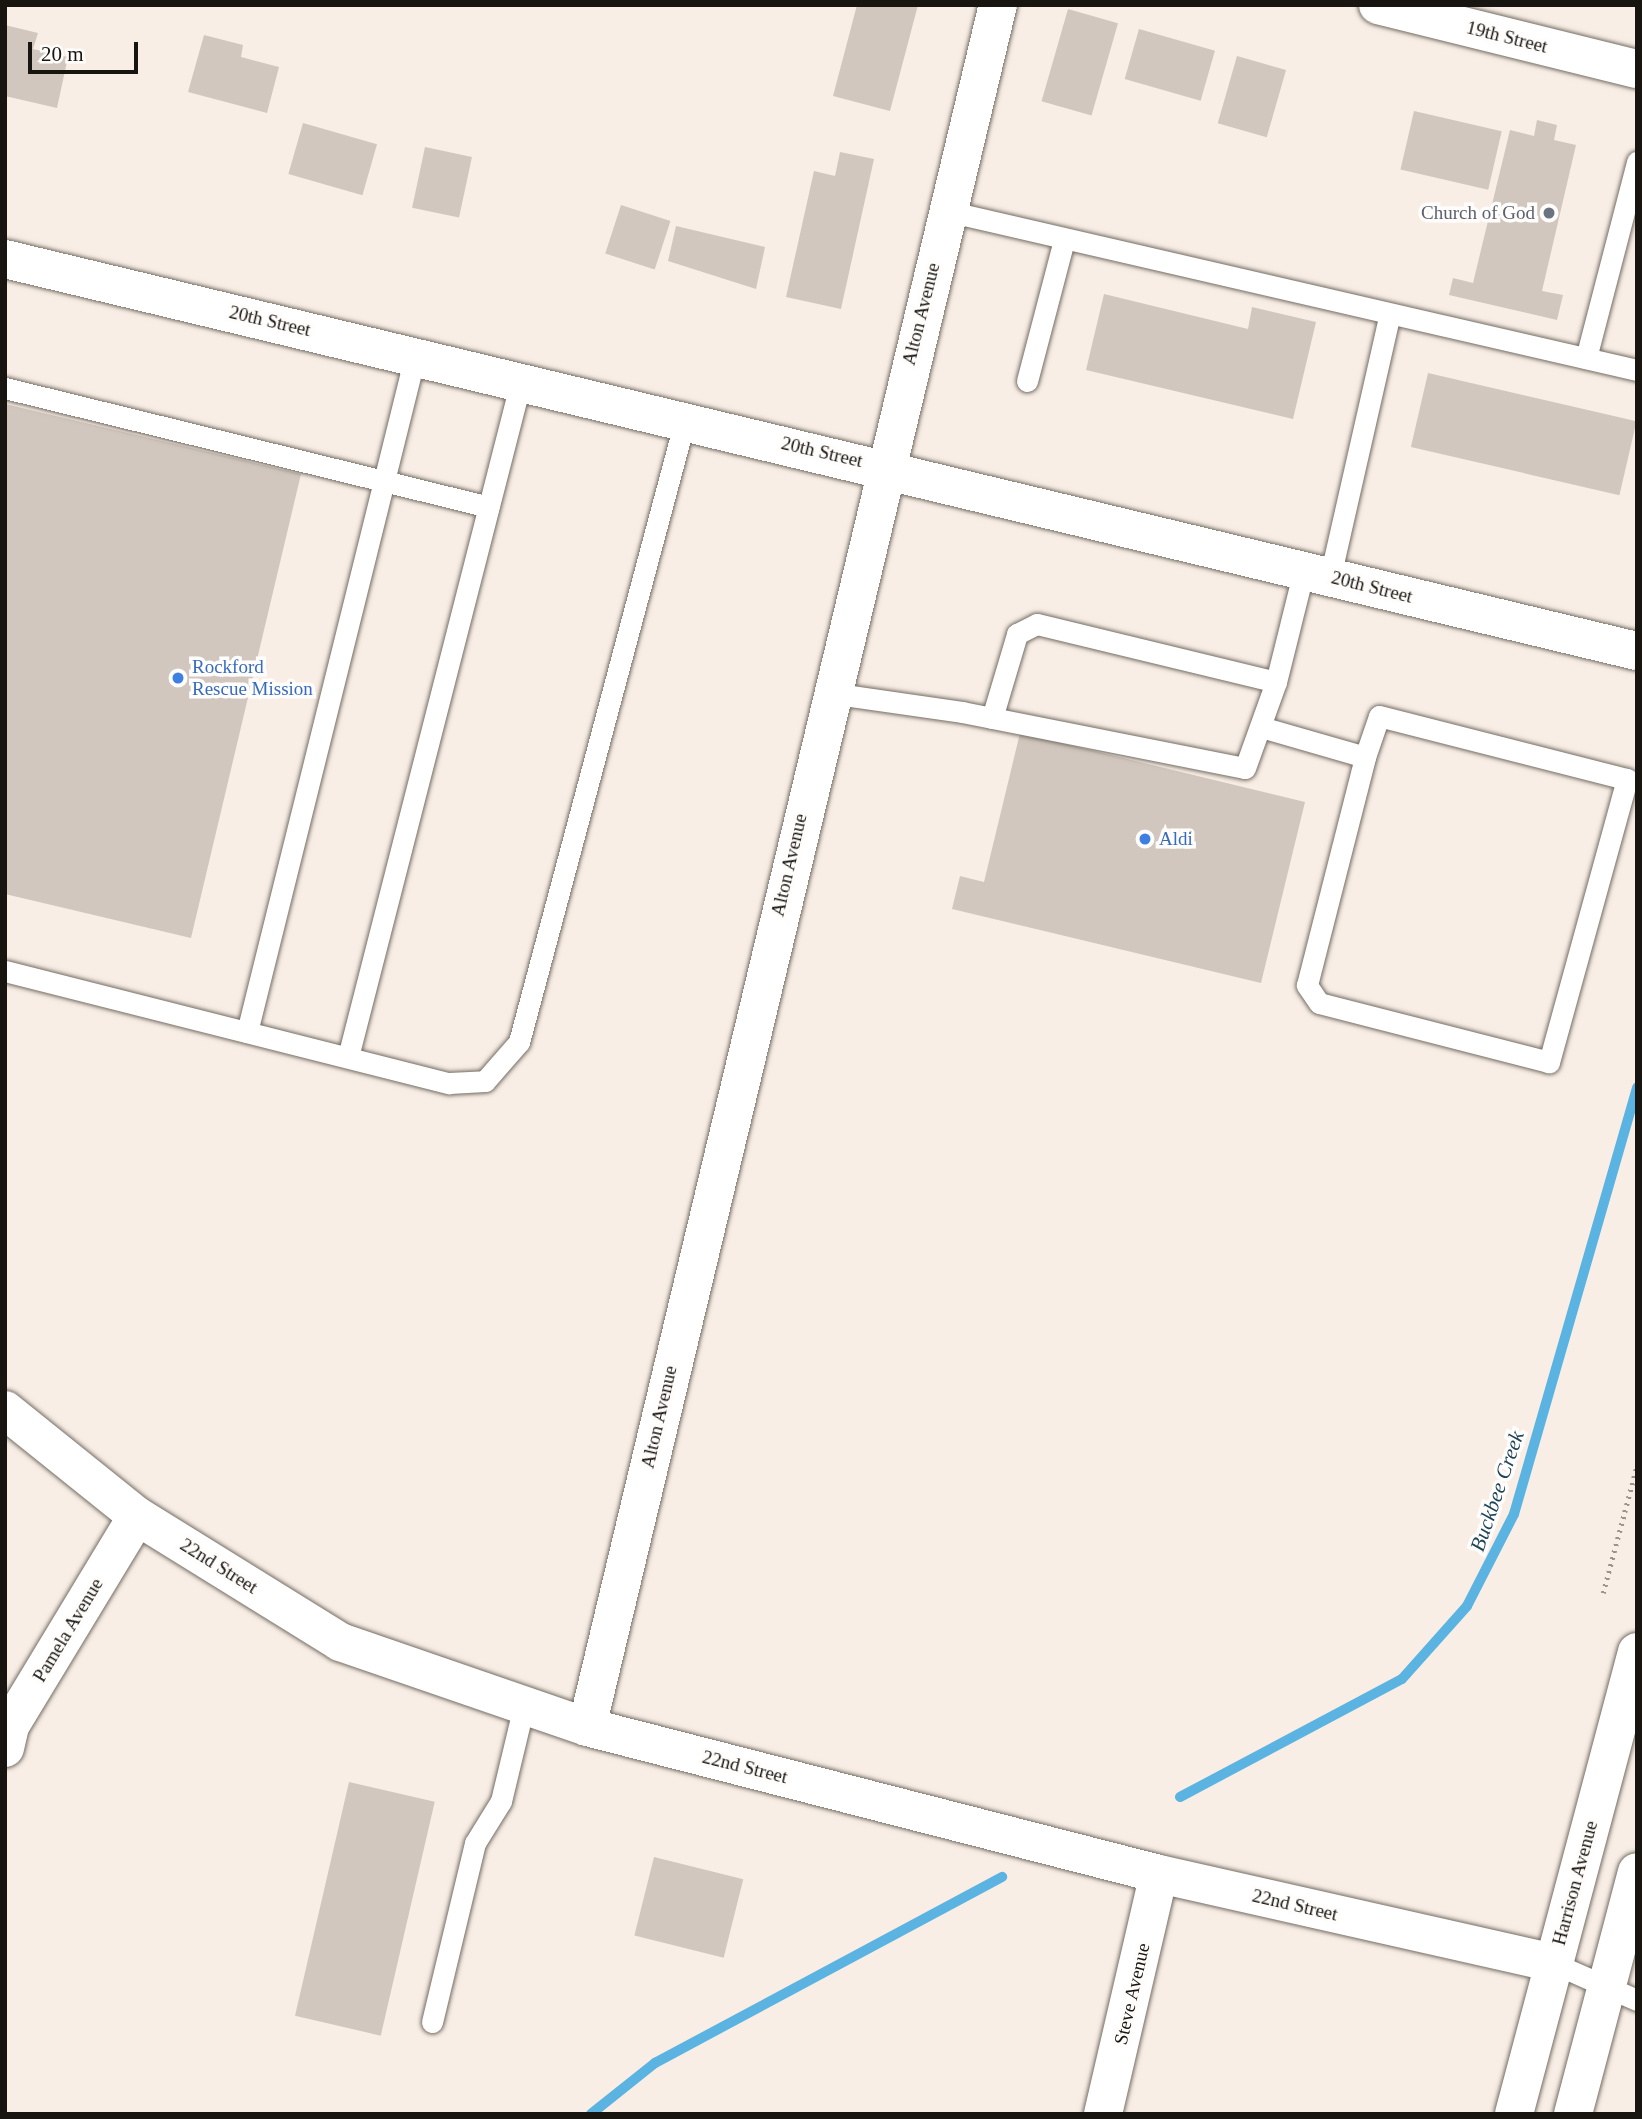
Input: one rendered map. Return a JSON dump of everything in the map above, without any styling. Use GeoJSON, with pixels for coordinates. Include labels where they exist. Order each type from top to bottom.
{"type":"FeatureCollection","features":[{"type":"Feature","properties":{"kind":"street","name":"Alton Avenue"},"geometry":{"type":"LineString","coordinates":[[587,1727],[883,467],[998,5]]}},
{"type":"Feature","properties":{"kind":"street","name":"19th Street"},"geometry":{"type":"LineString","coordinates":[[1378,5],[1637,69]]}},
{"type":"Feature","properties":{"kind":"street","name":"20th Street"},"geometry":{"type":"LineString","coordinates":[[5,259],[883,467],[1637,651]]}},
{"type":"Feature","properties":{"kind":"street","name":"22nd Street"},"geometry":{"type":"LineString","coordinates":[[5,1410],[137,1516],[340,1642],[587,1727],[1159,1874],[1553,1963]]}},
{"type":"Feature","properties":{"kind":"street","name":"Pamela Avenue"},"geometry":{"type":"LineString","coordinates":[[5,1748],[10,1726],[137,1516]]}},
{"type":"Feature","properties":{"kind":"street","name":"Harrison Avenue"},"geometry":{"type":"LineString","coordinates":[[1514,2114],[1637,1652]]}},
{"type":"Feature","properties":{"kind":"street"},"geometry":{"type":"LineString","coordinates":[[1573,2114],[1623,1979],[1637,1872]]}},
{"type":"Feature","properties":{"kind":"street","name":"Steve Avenue"},"geometry":{"type":"LineString","coordinates":[[1103,2114],[1159,1874]]}},
{"type":"Feature","properties":{"kind":"lane"},"geometry":{"type":"LineString","coordinates":[[1586,358],[1637,162]]}},
{"type":"Feature","properties":{"kind":"lane"},"geometry":{"type":"LineString","coordinates":[[947,211],[1389,317],[1637,370]]}},
{"type":"Feature","properties":{"kind":"lane"},"geometry":{"type":"LineString","coordinates":[[1027,381],[1065,240]]}},
{"type":"Feature","properties":{"kind":"lane"},"geometry":{"type":"LineString","coordinates":[[830,693],[992,718],[1245,768],[1317,573],[1389,317]]}},
{"type":"Feature","properties":{"kind":"lane"},"geometry":{"type":"LineString","coordinates":[[247,1032],[415,356]]}},
{"type":"Feature","properties":{"kind":"lane"},"geometry":{"type":"LineString","coordinates":[[348,1057],[521,381]]}},
{"type":"Feature","properties":{"kind":"lane"},"geometry":{"type":"LineString","coordinates":[[5,388],[489,507]]}},
{"type":"Feature","properties":{"kind":"lane"},"geometry":{"type":"LineString","coordinates":[[5,971],[449,1083],[485,1081],[519,1042],[685,420]]}},
{"type":"Feature","properties":{"kind":"lane"},"geometry":{"type":"LineString","coordinates":[[992,718],[1017,634],[1037,624],[1276,682]]}},
{"type":"Feature","properties":{"kind":"lane"},"geometry":{"type":"LineString","coordinates":[[1379,716],[1627,779],[1549,1062],[1319,1003],[1307,985],[1365,757],[1379,716]]}},
{"type":"Feature","properties":{"kind":"lane"},"geometry":{"type":"LineString","coordinates":[[1261,727],[1365,757]]}},
{"type":"Feature","properties":{"kind":"lane"},"geometry":{"type":"LineString","coordinates":[[432,2022],[474,1843],[501,1801],[524,1705]]}},
{"type":"Feature","properties":{"kind":"lane"},"geometry":{"type":"LineString","coordinates":[[1553,1963],[1623,1979]]}},
{"type":"Feature","properties":{"kind":"path"},"geometry":{"type":"LineString","coordinates":[[1603,1593],[1637,1465]]}},
{"type":"Feature","properties":{"kind":"building"},"geometry":{"type":"Polygon","coordinates":[[[857,5],[918,5],[890,111],[833,96],[857,5]]]}},
{"type":"Feature","properties":{"kind":"building"},"geometry":{"type":"Polygon","coordinates":[[[1068,9],[1118,23],[1092,116],[1042,101],[1068,9]]]}},
{"type":"Feature","properties":{"kind":"building"},"geometry":{"type":"Polygon","coordinates":[[[5,25],[38,33],[33,49],[68,57],[57,108],[5,96],[5,25]]]}},
{"type":"Feature","properties":{"kind":"building"},"geometry":{"type":"Polygon","coordinates":[[[1139,29],[1215,51],[1201,101],[1125,79],[1139,29]]]}},
{"type":"Feature","properties":{"kind":"building"},"geometry":{"type":"Polygon","coordinates":[[[204,35],[243,45],[241,57],[279,67],[267,113],[188,92],[204,35]]]}},
{"type":"Feature","properties":{"kind":"building"},"geometry":{"type":"Polygon","coordinates":[[[1237,56],[1286,70],[1267,137],[1218,123],[1237,56]]]}},
{"type":"Feature","properties":{"kind":"building"},"geometry":{"type":"Polygon","coordinates":[[[1414,111],[1502,131],[1488,190],[1401,169],[1414,111]]]}},
{"type":"Feature","properties":{"kind":"building"},"geometry":{"type":"Polygon","coordinates":[[[1537,120],[1557,125],[1554,140],[1576,145],[1542,291],[1563,295],[1557,320],[1449,295],[1453,278],[1473,283],[1510,130],[1534,136],[1537,120]]]}},
{"type":"Feature","properties":{"kind":"building"},"geometry":{"type":"Polygon","coordinates":[[[303,123],[377,144],[362,195],[288,174],[303,123]]]}},
{"type":"Feature","properties":{"kind":"building"},"geometry":{"type":"Polygon","coordinates":[[[425,147],[472,157],[459,218],[412,208],[425,147]]]}},
{"type":"Feature","properties":{"kind":"building"},"geometry":{"type":"Polygon","coordinates":[[[840,152],[874,159],[841,309],[786,297],[814,171],[835,176],[840,152]]]}},
{"type":"Feature","properties":{"kind":"building"},"geometry":{"type":"Polygon","coordinates":[[[621,205],[670,221],[655,270],[605,254],[621,205]]]}},
{"type":"Feature","properties":{"kind":"building"},"geometry":{"type":"Polygon","coordinates":[[[676,226],[765,247],[756,289],[668,261],[676,226]]]}},
{"type":"Feature","properties":{"kind":"building"},"geometry":{"type":"Polygon","coordinates":[[[1104,294],[1248,329],[1252,307],[1316,322],[1293,419],[1086,370],[1104,294]]]}},
{"type":"Feature","properties":{"kind":"building"},"geometry":{"type":"Polygon","coordinates":[[[1428,373],[1637,421],[1619,495],[1411,447],[1428,373]]]}},
{"type":"Feature","properties":{"kind":"building"},"geometry":{"type":"Polygon","coordinates":[[[5,404],[301,474],[191,938],[5,894],[5,404]]]}},
{"type":"Feature","properties":{"kind":"building","name":"Aldi"},"geometry":{"type":"Polygon","coordinates":[[[1020,733],[1305,802],[1261,983],[952,909],[960,876],[984,882],[1020,733]]]}},
{"type":"Feature","properties":{"kind":"building"},"geometry":{"type":"Polygon","coordinates":[[[349,1782],[435,1802],[381,2036],[295,2016],[349,1782]]]}},
{"type":"Feature","properties":{"kind":"building"},"geometry":{"type":"Polygon","coordinates":[[[654,1857],[743,1879],[724,1958],[634,1936],[654,1857]]]}},
{"type":"Feature","properties":{"kind":"waterway","name":"Buckbee Creek"},"geometry":{"type":"LineString","coordinates":[[1180,1797],[1402,1679],[1467,1606],[1514,1514],[1637,1087]]}},
{"type":"Feature","properties":{"kind":"waterway"},"geometry":{"type":"LineString","coordinates":[[591,2114],[655,2063],[1002,1877]]}},
{"type":"Feature","properties":{"kind":"place","name":"Church of God"},"geometry":{"type":"Point","coordinates":[1549,213]}},
{"type":"Feature","properties":{"kind":"place","name":"Rockford Rescue Mission"},"geometry":{"type":"Point","coordinates":[178,678]}},
{"type":"Feature","properties":{"kind":"place","name":"Aldi"},"geometry":{"type":"Point","coordinates":[1145,839]}}]}
